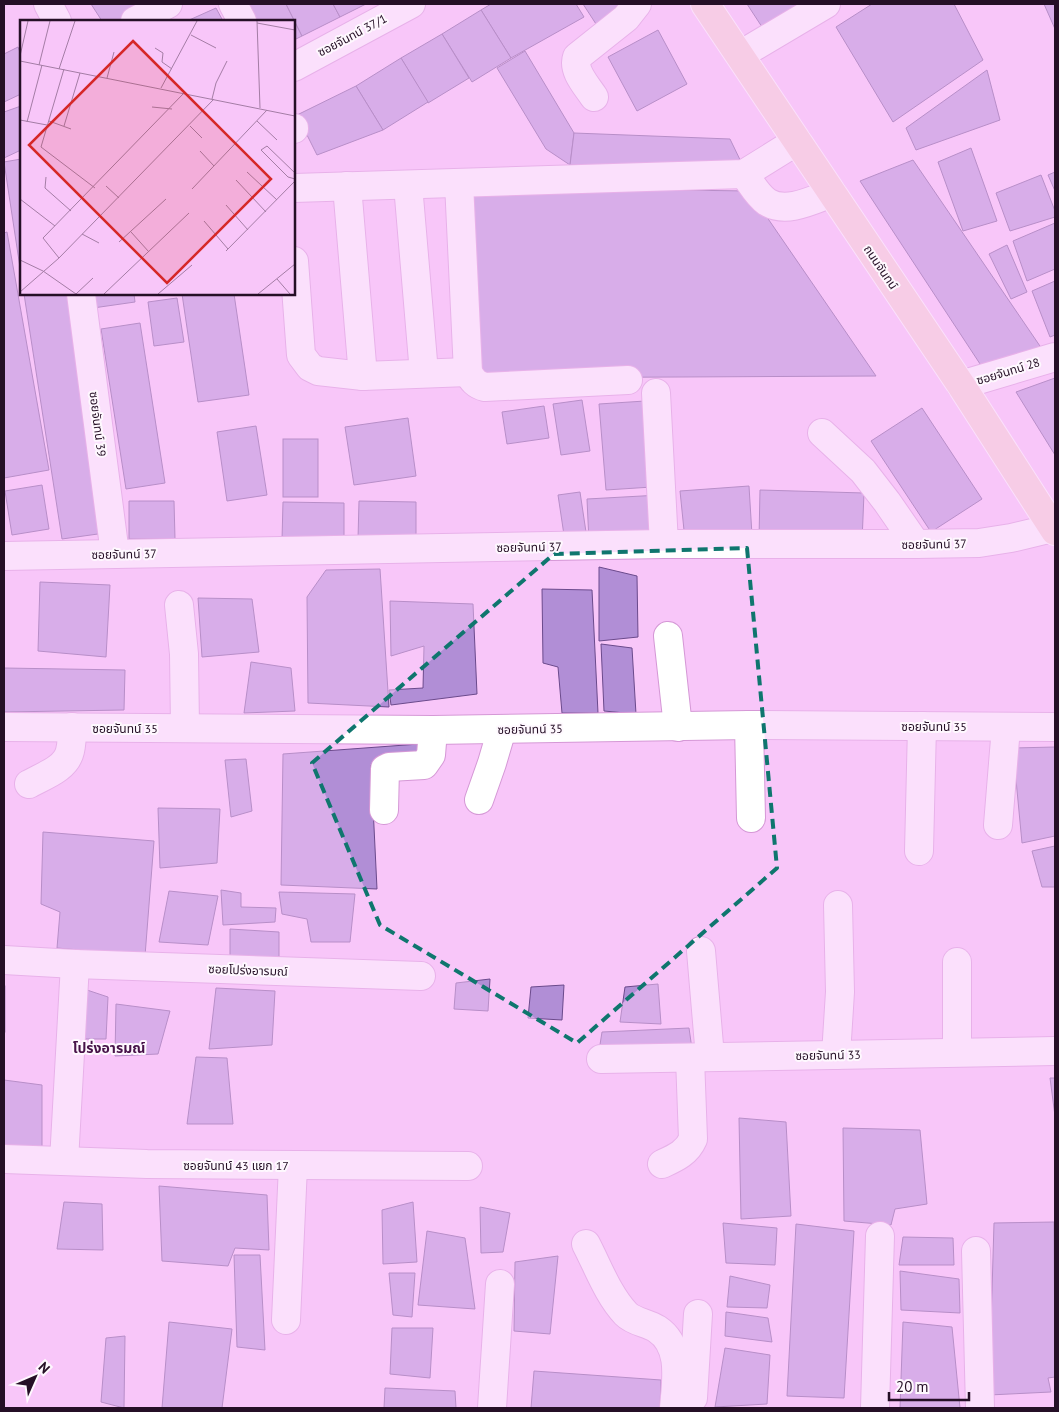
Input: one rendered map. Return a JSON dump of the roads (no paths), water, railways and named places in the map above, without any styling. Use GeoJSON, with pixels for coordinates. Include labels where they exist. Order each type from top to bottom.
{"type":"FeatureCollection","features":[{"type":"Feature","properties":{"kind":"main road","name":"ถนนจันทน์"},"geometry":{"type":"LineString","coordinates":[[705,4],[961,385],[1054,530]]}},
{"type":"Feature","properties":{"kind":"street"},"geometry":{"type":"LineString","coordinates":[[48,4],[56,20]]}},
{"type":"Feature","properties":{"kind":"street"},"geometry":{"type":"LineString","coordinates":[[137,20],[168,4]]}},
{"type":"Feature","properties":{"kind":"street"},"geometry":{"type":"LineString","coordinates":[[233,4],[241,20]]}},
{"type":"Feature","properties":{"kind":"street","name":"ซอยจันทน์ 37/1"},"geometry":{"type":"LineString","coordinates":[[295,66],[411,4]]}},
{"type":"Feature","properties":{"kind":"street"},"geometry":{"type":"LineString","coordinates":[[594,97],[576,69],[575,62],[577,57],[626,18],[637,4]]}},
{"type":"Feature","properties":{"kind":"street"},"geometry":{"type":"LineString","coordinates":[[740,55],[826,4]]}},
{"type":"Feature","properties":{"kind":"street"},"geometry":{"type":"LineString","coordinates":[[295,188],[408,186],[744,174],[797,141]]}},
{"type":"Feature","properties":{"kind":"street"},"geometry":{"type":"LineString","coordinates":[[744,174],[757,192],[768,202],[781,207],[797,205],[832,193]]}},
{"type":"Feature","properties":{"kind":"street"},"geometry":{"type":"LineString","coordinates":[[459,183],[468,372],[473,381],[485,388],[628,380]]}},
{"type":"Feature","properties":{"kind":"street"},"geometry":{"type":"LineString","coordinates":[[347,186],[363,376]]}},
{"type":"Feature","properties":{"kind":"street"},"geometry":{"type":"LineString","coordinates":[[408,186],[424,373]]}},
{"type":"Feature","properties":{"kind":"street"},"geometry":{"type":"LineString","coordinates":[[295,274],[301,355],[318,372],[363,376],[468,372]]}},
{"type":"Feature","properties":{"kind":"street","name":"ซอยจันทน์ 39"},"geometry":{"type":"LineString","coordinates":[[81,295],[115,554]]}},
{"type":"Feature","properties":{"kind":"street","name":"ซอยจันทน์ 28"},"geometry":{"type":"LineString","coordinates":[[961,385],[1055,357]]}},
{"type":"Feature","properties":{"kind":"street"},"geometry":{"type":"LineString","coordinates":[[656,393],[664,544]]}},
{"type":"Feature","properties":{"kind":"street"},"geometry":{"type":"LineString","coordinates":[[822,433],[863,471],[916,544]]}},
{"type":"Feature","properties":{"kind":"street","name":"ซอยจันทน์ 37"},"geometry":{"type":"LineString","coordinates":[[4,556],[664,544],[916,544],[979,542],[1054,530]]}},
{"type":"Feature","properties":{"kind":"street"},"geometry":{"type":"LineString","coordinates":[[179,605],[184,654],[185,728]]}},
{"type":"Feature","properties":{"kind":"street"},"geometry":{"type":"LineString","coordinates":[[668,636],[678,727]]}},
{"type":"Feature","properties":{"kind":"street"},"geometry":{"type":"LineString","coordinates":[[749,726],[751,818]]}},
{"type":"Feature","properties":{"kind":"street","name":"ซอยจันทน์ 35"},"geometry":{"type":"LineString","coordinates":[[4,727],[434,730],[749,726],[1055,727]]}},
{"type":"Feature","properties":{"kind":"street"},"geometry":{"type":"LineString","coordinates":[[919,851],[922,726]]}},
{"type":"Feature","properties":{"kind":"street"},"geometry":{"type":"LineString","coordinates":[[29,784],[66,762],[70,752],[72,727]]}},
{"type":"Feature","properties":{"kind":"street"},"geometry":{"type":"LineString","coordinates":[[998,825],[1006,727]]}},
{"type":"Feature","properties":{"kind":"street"},"geometry":{"type":"LineString","coordinates":[[479,800],[502,729]]}},
{"type":"Feature","properties":{"kind":"street"},"geometry":{"type":"LineString","coordinates":[[384,810],[385,769],[424,764],[431,755],[434,730]]}},
{"type":"Feature","properties":{"kind":"street"},"geometry":{"type":"LineString","coordinates":[[836,1055],[840,992],[838,906]]}},
{"type":"Feature","properties":{"kind":"street"},"geometry":{"type":"LineString","coordinates":[[662,1164],[684,1152],[690,1146],[693,1139],[700,1058],[701,951]]}},
{"type":"Feature","properties":{"kind":"street","name":"ซอยโปร่งอารมณ์"},"geometry":{"type":"LineString","coordinates":[[4,960],[421,976]]}},
{"type":"Feature","properties":{"kind":"street"},"geometry":{"type":"LineString","coordinates":[[957,1052],[958,962]]}},
{"type":"Feature","properties":{"kind":"street"},"geometry":{"type":"LineString","coordinates":[[64,1161],[75,964]]}},
{"type":"Feature","properties":{"kind":"street","name":"ซอยจันทน์ 33"},"geometry":{"type":"LineString","coordinates":[[602,1059],[1055,1050]]}},
{"type":"Feature","properties":{"kind":"street","name":"ซอยจันทน์ 43 แยก 17"},"geometry":{"type":"LineString","coordinates":[[4,1159],[147,1164],[468,1166]]}},
{"type":"Feature","properties":{"kind":"street"},"geometry":{"type":"LineString","coordinates":[[286,1320],[293,1166]]}},
{"type":"Feature","properties":{"kind":"street"},"geometry":{"type":"LineString","coordinates":[[875,1408],[880,1236]]}},
{"type":"Feature","properties":{"kind":"street"},"geometry":{"type":"LineString","coordinates":[[586,1244],[604,1282],[628,1316],[657,1329],[664,1335],[672,1349],[677,1365],[674,1408]]}},
{"type":"Feature","properties":{"kind":"street"},"geometry":{"type":"LineString","coordinates":[[976,1251],[980,1408]]}},
{"type":"Feature","properties":{"kind":"street"},"geometry":{"type":"LineString","coordinates":[[492,1408],[500,1284]]}},
{"type":"Feature","properties":{"kind":"street"},"geometry":{"type":"LineString","coordinates":[[693,1408],[698,1314]]}},
{"type":"Feature","properties":{"kind":"district","name":"โปร่งอารมณ์"},"geometry":{"type":"Point","coordinates":[109,1048]}}]}
